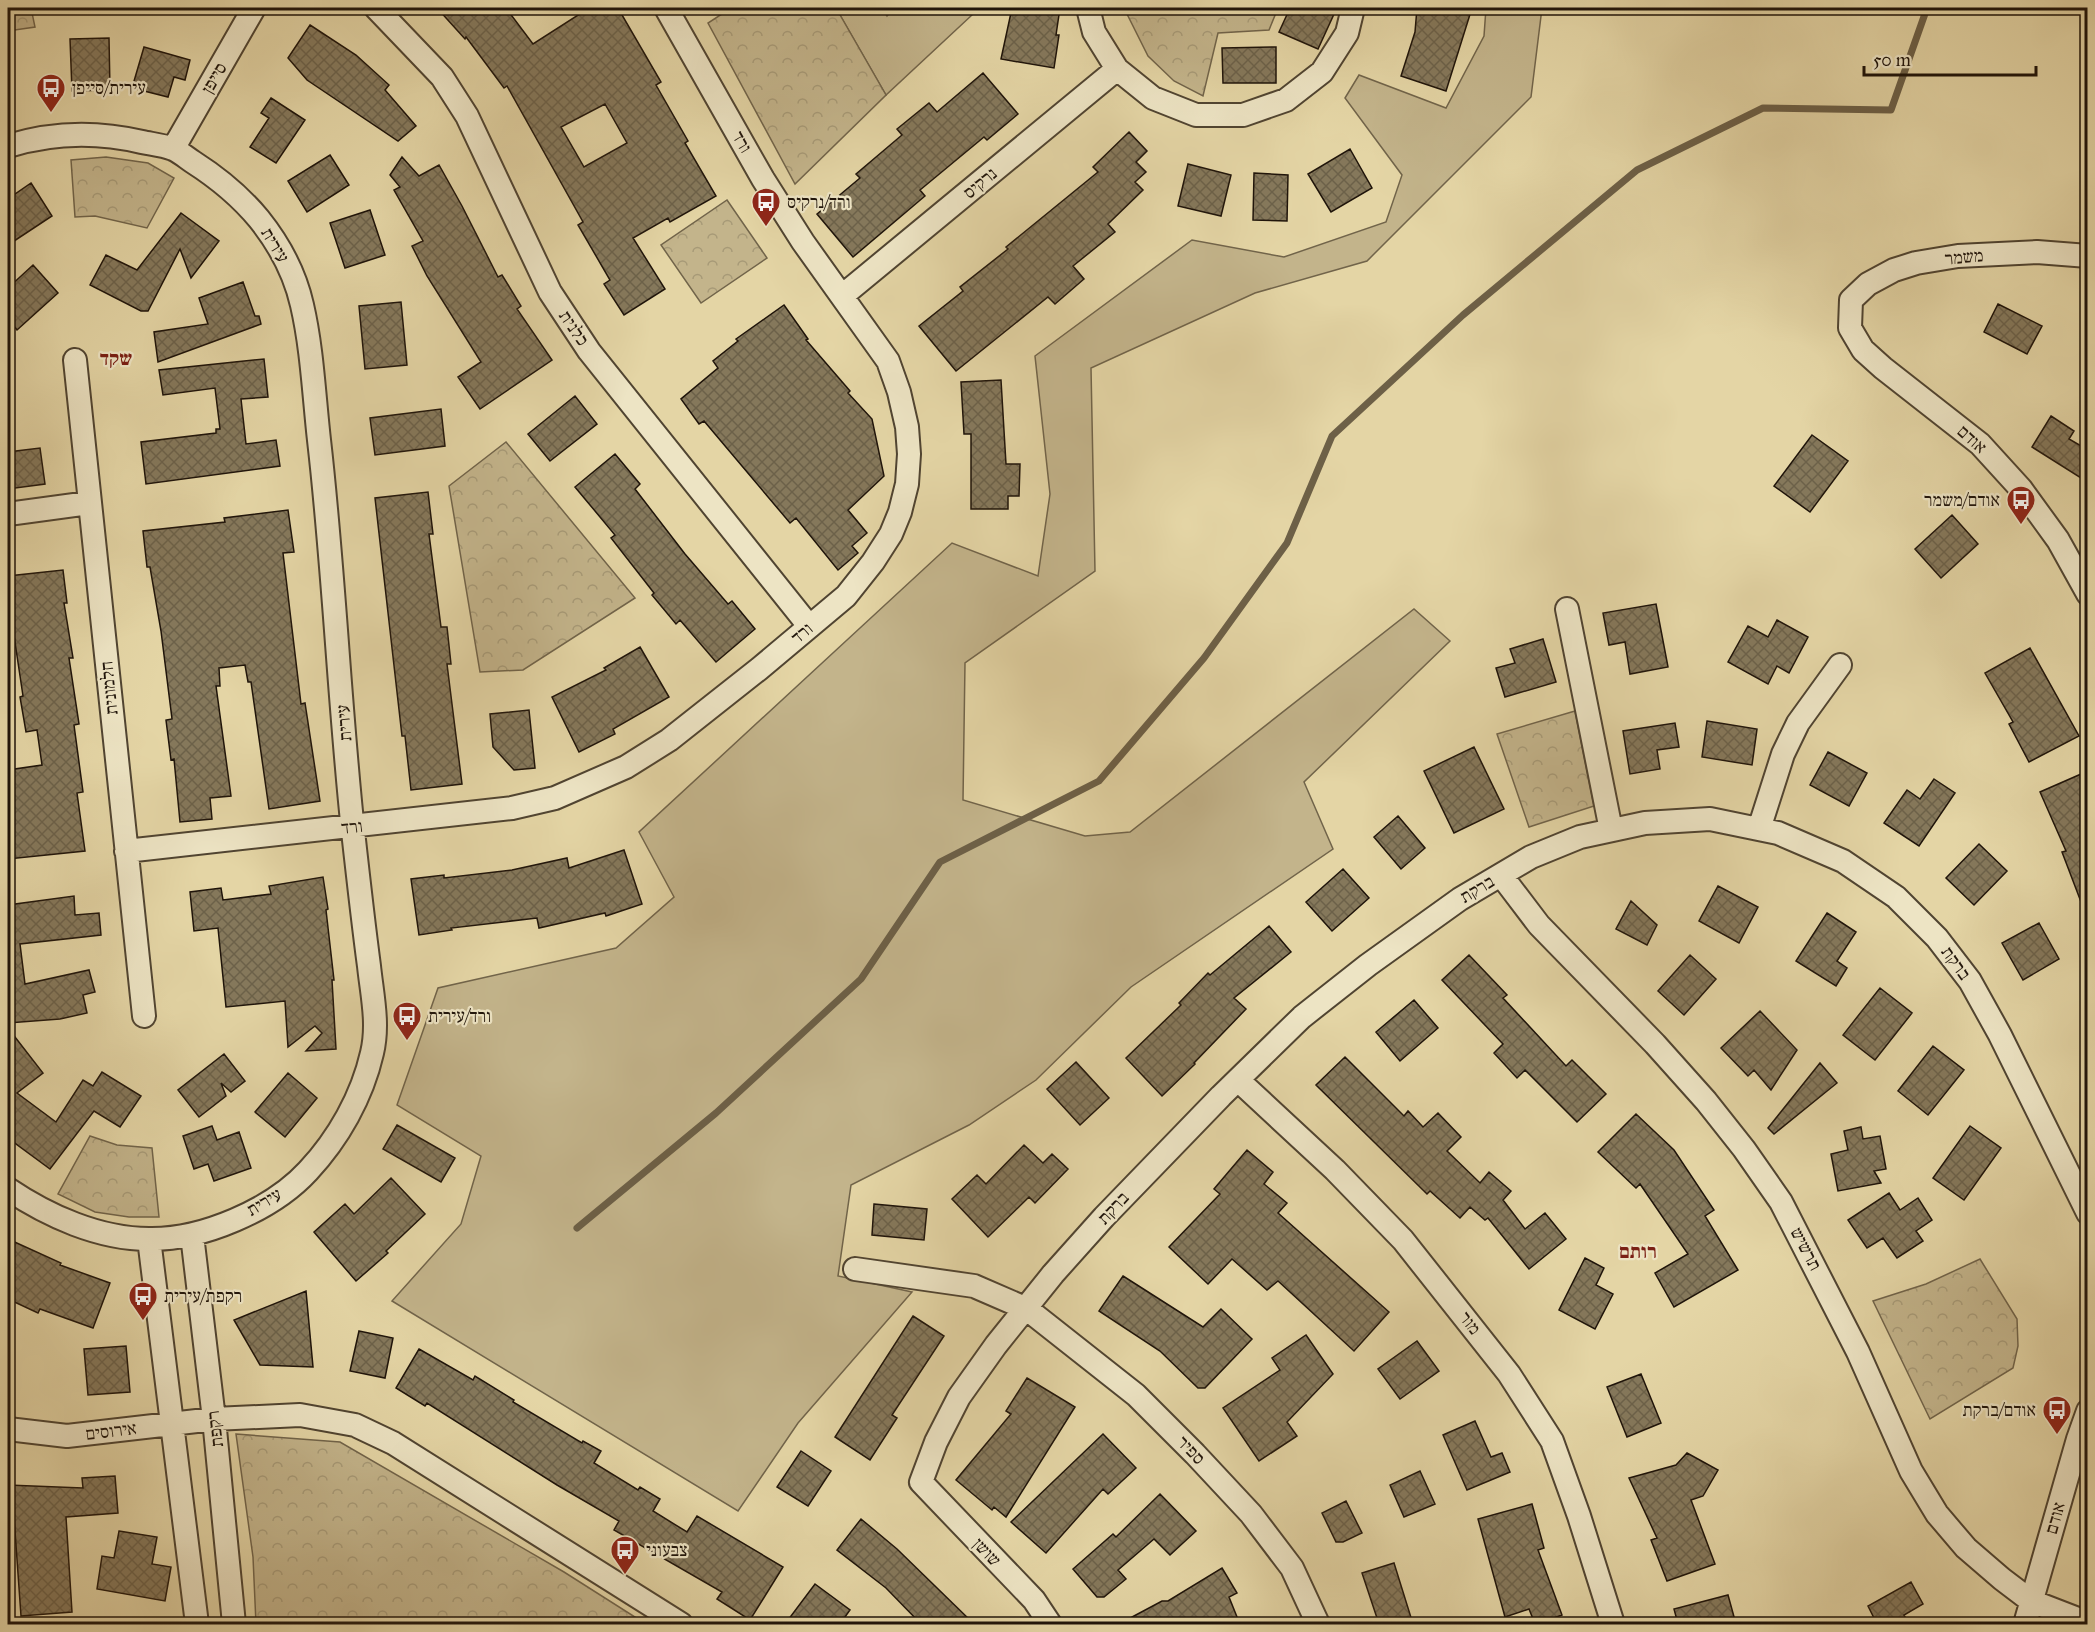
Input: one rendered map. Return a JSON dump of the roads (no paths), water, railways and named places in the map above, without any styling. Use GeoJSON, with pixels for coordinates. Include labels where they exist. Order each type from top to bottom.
{"type":"FeatureCollection","features":[{"type":"Feature","properties":{"kind":"street","name":"סייפן"},"geometry":{"type":"LineString","coordinates":[[173,149],[254,8]]}},
{"type":"Feature","properties":{"kind":"street","name":"כלנית"},"geometry":{"type":"LineString","coordinates":[[376,8],[442,76],[467,116],[550,292],[589,351],[809,626]]}},
{"type":"Feature","properties":{"kind":"street","name":"ורד"},"geometry":{"type":"LineString","coordinates":[[126,851],[512,808],[555,798],[626,767],[669,740],[846,596],[873,562],[891,534],[900,512],[907,484],[909,454],[908,427],[888,361],[803,242],[763,178],[666,8]]}},
{"type":"Feature","properties":{"kind":"street"},"geometry":{"type":"LineString","coordinates":[[1088,8],[1094,32],[1117,69],[1153,98],[1196,114],[1243,115],[1286,100],[1322,72],[1347,33],[1353,8]]}},
{"type":"Feature","properties":{"kind":"street","name":"נרקיס"},"geometry":{"type":"LineString","coordinates":[[842,296],[1117,69]]}},
{"type":"Feature","properties":{"kind":"street","name":"עירית"},"geometry":{"type":"LineString","coordinates":[[8,146],[31,139],[70,134],[97,134],[173,149],[229,188],[261,221],[284,258],[301,300],[306,325],[324,483],[353,827],[375,1008],[374,1048],[358,1095],[344,1123],[308,1171],[293,1185],[249,1212],[192,1235],[149,1239],[106,1233],[79,1225],[32,1205],[8,1189]]}},
{"type":"Feature","properties":{"kind":"street","name":"משמר"},"geometry":{"type":"LineString","coordinates":[[1851,300],[1868,284],[1894,270],[1916,262],[1958,256],[2037,252],[2088,256]]}},
{"type":"Feature","properties":{"kind":"street","name":"אודם"},"geometry":{"type":"LineString","coordinates":[[1851,300],[1850,328],[1863,350],[1883,369],[1980,444],[2027,497],[2058,540],[2088,594]]}},
{"type":"Feature","properties":{"kind":"street","name":"חלמונית"},"geometry":{"type":"LineString","coordinates":[[75,360],[144,1016]]}},
{"type":"Feature","properties":{"kind":"street"},"geometry":{"type":"LineString","coordinates":[[8,514],[89,503]]}},
{"type":"Feature","properties":{"kind":"street"},"geometry":{"type":"LineString","coordinates":[[1567,609],[1611,830]]}},
{"type":"Feature","properties":{"kind":"street"},"geometry":{"type":"LineString","coordinates":[[1759,829],[1783,754],[1798,723],[1840,665]]}},
{"type":"Feature","properties":{"kind":"street","name":"ברקת"},"geometry":{"type":"LineString","coordinates":[[921,1482],[936,1442],[959,1397],[996,1345],[1053,1274],[1104,1216],[1302,1017],[1460,898],[1531,857],[1580,837],[1645,823],[1710,819],[1778,833],[1843,861],[1896,897],[1937,938],[1970,981],[2000,1035],[2088,1213]]}},
{"type":"Feature","properties":{"kind":"street","name":"תרשיש"},"geometry":{"type":"LineString","coordinates":[[1501,874],[1539,925],[1655,1044],[1706,1101],[1744,1149],[1781,1202],[1858,1352],[1911,1471],[1937,1514],[1966,1548],[2031,1601],[2088,1623]]}},
{"type":"Feature","properties":{"kind":"street","name":"מור"},"geometry":{"type":"LineString","coordinates":[[1238,1080],[1335,1170],[1403,1240],[1509,1374],[1552,1441],[1613,1624]]}},
{"type":"Feature","properties":{"kind":"street","name":"רקפת"},"geometry":{"type":"LineString","coordinates":[[192,1235],[214,1419],[234,1624]]}},
{"type":"Feature","properties":{"kind":"street"},"geometry":{"type":"LineString","coordinates":[[149,1239],[197,1624]]}},
{"type":"Feature","properties":{"kind":"street","name":"ספיר"},"geometry":{"type":"LineString","coordinates":[[855,1269],[974,1286],[1027,1309],[1136,1395],[1251,1514],[1292,1568],[1318,1624]]}},
{"type":"Feature","properties":{"kind":"street","name":"אודם"},"geometry":{"type":"LineString","coordinates":[[2025,1624],[2088,1411]]}},
{"type":"Feature","properties":{"kind":"street"},"geometry":{"type":"LineString","coordinates":[[214,1419],[300,1415],[356,1425],[393,1443],[681,1624]]}},
{"type":"Feature","properties":{"kind":"street","name":"אירוסים"},"geometry":{"type":"LineString","coordinates":[[8,1429],[67,1436],[214,1419]]}},
{"type":"Feature","properties":{"kind":"street","name":"שושן"},"geometry":{"type":"LineString","coordinates":[[921,1482],[1034,1599],[1050,1624]]}},
{"type":"Feature","properties":{"kind":"waterway"},"geometry":{"type":"LineString","coordinates":[[577,1228],[716,1113],[861,979],[940,862],[1099,781],[1204,658],[1287,543],[1332,436],[1463,315],[1637,170],[1763,108],[1891,110],[1927,8]]}},
{"type":"Feature","properties":{"kind":"place","name":"עירית/סייפן"},"geometry":{"type":"Point","coordinates":[51,114]}},
{"type":"Feature","properties":{"kind":"place","name":"ורד/נרקיס"},"geometry":{"type":"Point","coordinates":[766,228]}},
{"type":"Feature","properties":{"kind":"place","name":"אודם/משמר"},"geometry":{"type":"Point","coordinates":[2021,526]}},
{"type":"Feature","properties":{"kind":"place","name":"ורד/עירית"},"geometry":{"type":"Point","coordinates":[407,1042]}},
{"type":"Feature","properties":{"kind":"place","name":"רקפת/עירית"},"geometry":{"type":"Point","coordinates":[143,1322]}},
{"type":"Feature","properties":{"kind":"place","name":"אודם/ברקת"},"geometry":{"type":"Point","coordinates":[2057,1436]}},
{"type":"Feature","properties":{"kind":"place","name":"צבעוני"},"geometry":{"type":"Point","coordinates":[625,1576]}},
{"type":"Feature","properties":{"kind":"district","name":"שקד"},"geometry":{"type":"Point","coordinates":[116,358]}},
{"type":"Feature","properties":{"kind":"district","name":"רותם"},"geometry":{"type":"Point","coordinates":[1638,1251]}}]}
